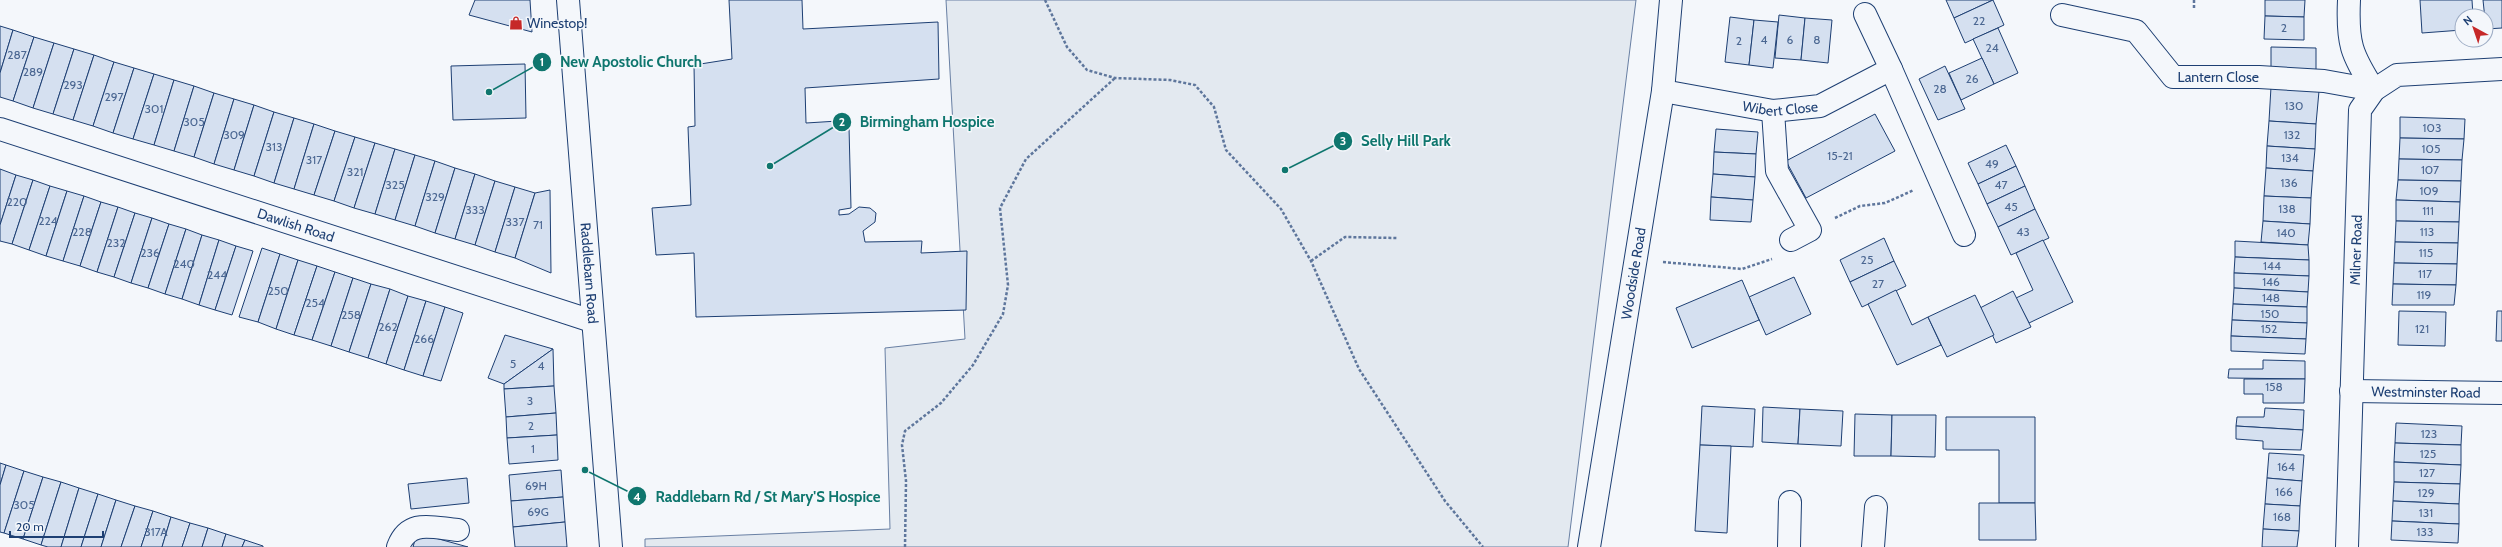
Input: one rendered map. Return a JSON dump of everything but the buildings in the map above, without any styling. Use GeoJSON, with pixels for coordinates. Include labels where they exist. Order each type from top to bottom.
{"type":"FeatureCollection","features":[{"type":"Feature","properties":{"kind":"street","name":"Raddlebarn Road"},"geometry":{"type":"LineString","coordinates":[[568,0],[592,321],[611,547]]}},
{"type":"Feature","properties":{"kind":"street","name":"Woodside Road"},"geometry":{"type":"LineString","coordinates":[[1589,547],[1663,91],[1671,0]]}},
{"type":"Feature","properties":{"kind":"street"},"geometry":{"type":"LineString","coordinates":[[2349,0],[2348,32],[2357,63],[2374,90]]}},
{"type":"Feature","properties":{"kind":"street"},"geometry":{"type":"LineString","coordinates":[[1865,14],[1925,144],[1964,235]]}},
{"type":"Feature","properties":{"kind":"street","name":"Lantern Close"},"geometry":{"type":"LineString","coordinates":[[2062,15],[2136,31],[2173,77],[2259,77],[2324,80],[2374,90]]}},
{"type":"Feature","properties":{"kind":"street","name":"Wibert Close"},"geometry":{"type":"LineString","coordinates":[[1663,91],[1773,111],[1820,106],[1891,69]]}},
{"type":"Feature","properties":{"kind":"street","name":"Milner Road"},"geometry":{"type":"LineString","coordinates":[[2347,547],[2358,129],[2360,110],[2374,90],[2397,75],[2502,69]]}},
{"type":"Feature","properties":{"kind":"street"},"geometry":{"type":"LineString","coordinates":[[1773,111],[1777,171],[1810,230],[1791,240]]}},
{"type":"Feature","properties":{"kind":"street","name":"Dawlish Road"},"geometry":{"type":"LineString","coordinates":[[0,128],[592,321]]}},
{"type":"Feature","properties":{"kind":"street","name":"Westminster Road"},"geometry":{"type":"LineString","coordinates":[[2351,391],[2502,393]]}},
{"type":"Feature","properties":{"kind":"street"},"geometry":{"type":"LineString","coordinates":[[1789,547],[1790,502]]}},
{"type":"Feature","properties":{"kind":"street"},"geometry":{"type":"LineString","coordinates":[[1873,547],[1876,507]]}},
{"type":"Feature","properties":{"kind":"street"},"geometry":{"type":"LineString","coordinates":[[398,547],[402,536],[417,526],[458,530]]}},
{"type":"Feature","properties":{"kind":"path"},"geometry":{"type":"LineString","coordinates":[[1045,0],[1067,47],[1087,70],[1115,78],[1170,80],[1195,85],[1214,107],[1226,150],[1281,209],[1311,261],[1358,369],[1445,501],[1483,547]]}},
{"type":"Feature","properties":{"kind":"path"},"geometry":{"type":"LineString","coordinates":[[2194,0],[2194,8]]}},
{"type":"Feature","properties":{"kind":"path"},"geometry":{"type":"LineString","coordinates":[[905,547],[906,480],[902,446],[905,432],[941,403],[973,365],[1003,314],[1008,285],[1000,208],[1026,160],[1115,78]]}},
{"type":"Feature","properties":{"kind":"path"},"geometry":{"type":"LineString","coordinates":[[1810,230],[1860,206],[1885,203],[1939,178]]}},
{"type":"Feature","properties":{"kind":"path"},"geometry":{"type":"LineString","coordinates":[[1311,261],[1345,237],[1397,238]]}},
{"type":"Feature","properties":{"kind":"path"},"geometry":{"type":"LineString","coordinates":[[1635,260],[1742,269],[1797,250],[1791,240]]}},
{"type":"Feature","properties":{"kind":"shaded area"},"geometry":{"type":"Polygon","coordinates":[[[946,0],[1636,0],[1568,547],[645,547],[645,539],[890,529],[885,348],[965,339],[946,0]]]}},
{"type":"Feature","properties":{"kind":"place","name":"Winestop!"},"geometry":{"type":"Point","coordinates":[516,23]}},
{"type":"Feature","properties":{"kind":"place","name":"New Apostolic Church"},"geometry":{"type":"Point","coordinates":[489,92]}},
{"type":"Feature","properties":{"kind":"place","name":"Birmingham Hospice"},"geometry":{"type":"Point","coordinates":[770,166]}},
{"type":"Feature","properties":{"kind":"place","name":"Selly Hill Park"},"geometry":{"type":"Point","coordinates":[1285,170]}},
{"type":"Feature","properties":{"kind":"place","name":"Raddlebarn Rd / St Mary'S Hospice"},"geometry":{"type":"Point","coordinates":[585,470]}}]}
